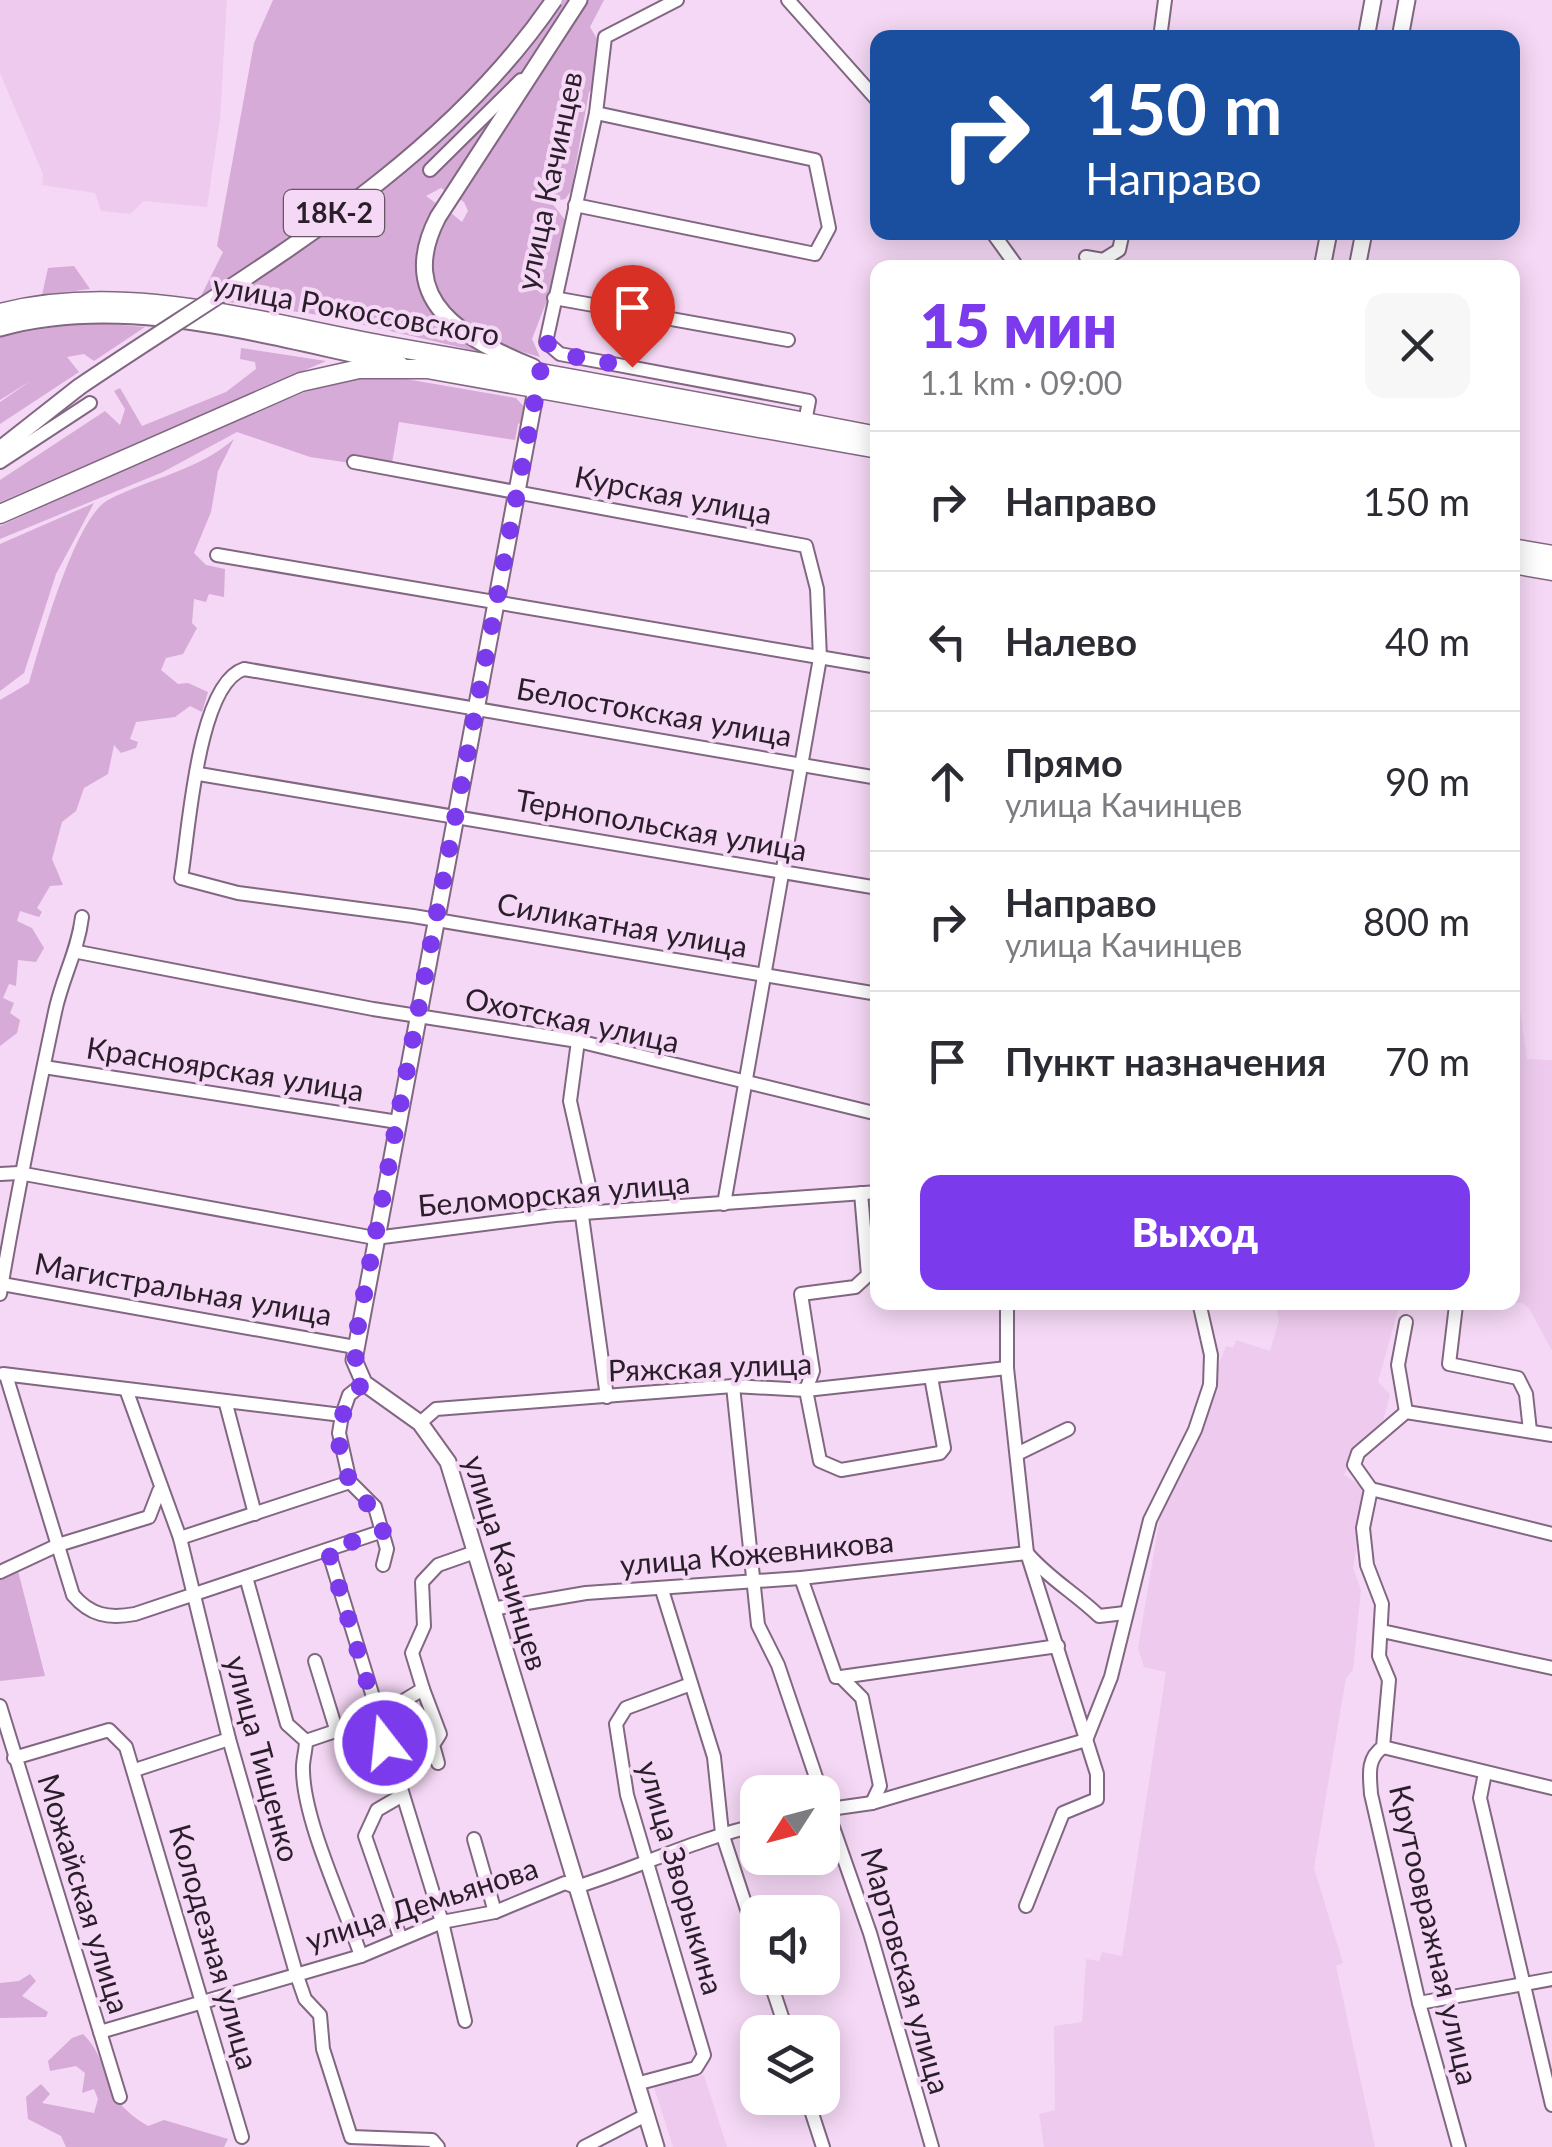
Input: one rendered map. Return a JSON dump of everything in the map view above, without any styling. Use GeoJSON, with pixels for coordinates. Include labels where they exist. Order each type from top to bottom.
{"type":"FeatureCollection","features":[{"type":"Feature","properties":{"kind":"highway","name":"улица Рокоссовского"},"geometry":{"type":"LineString","coordinates":[[0,313],[45,302],[134,301],[541,370],[870,434]]}},
{"type":"Feature","properties":{"kind":"highway","name":"улица Рокоссовского"},"geometry":{"type":"LineString","coordinates":[[0,514],[302,382],[359,368],[427,369],[870,448]]}},
{"type":"Feature","properties":{"kind":"highway"},"geometry":{"type":"LineString","coordinates":[[1520,549],[1552,555]]}},
{"type":"Feature","properties":{"kind":"highway"},"geometry":{"type":"LineString","coordinates":[[1520,565],[1552,571]]}},
{"type":"Feature","properties":{"kind":"main road","name":"18К-2"},"geometry":{"type":"LineString","coordinates":[[79,388],[417,153],[502,70],[554,0]]}},
{"type":"Feature","properties":{"kind":"main road","name":"18К-2"},"geometry":{"type":"LineString","coordinates":[[541,370],[470,337],[448,320],[433,300],[425,275],[426,246],[446,205],[579,0]]}},
{"type":"Feature","properties":{"kind":"main road"},"geometry":{"type":"LineString","coordinates":[[1367,30],[1373,0]]}},
{"type":"Feature","properties":{"kind":"main road"},"geometry":{"type":"LineString","coordinates":[[1401,30],[1407,0]]}},
{"type":"Feature","properties":{"kind":"main road"},"geometry":{"type":"LineString","coordinates":[[0,328],[67,315],[138,316],[427,369]]}},
{"type":"Feature","properties":{"kind":"main road"},"geometry":{"type":"LineString","coordinates":[[0,437],[79,388]]}},
{"type":"Feature","properties":{"kind":"main road"},"geometry":{"type":"LineString","coordinates":[[0,449],[79,388]]}},
{"type":"Feature","properties":{"kind":"main road"},"geometry":{"type":"LineString","coordinates":[[364,1383],[358,1374],[354,1347],[536,390]]}},
{"type":"Feature","properties":{"kind":"main road","name":"улица Качинцев"},"geometry":{"type":"LineString","coordinates":[[364,1383],[420,1423],[448,1462],[656,2147]]}},
{"type":"Feature","properties":{"kind":"street","name":"улица Качинцев"},"geometry":{"type":"LineString","coordinates":[[541,370],[596,113],[605,37],[677,0]]}},
{"type":"Feature","properties":{"kind":"street"},"geometry":{"type":"LineString","coordinates":[[788,0],[870,91]]}},
{"type":"Feature","properties":{"kind":"street"},"geometry":{"type":"LineString","coordinates":[[1161,30],[1166,0]]}},
{"type":"Feature","properties":{"kind":"street"},"geometry":{"type":"LineString","coordinates":[[430,170],[490,115],[548,46]]}},
{"type":"Feature","properties":{"kind":"street"},"geometry":{"type":"LineString","coordinates":[[575,206],[815,254],[829,228],[815,160],[596,113]]}},
{"type":"Feature","properties":{"kind":"street"},"geometry":{"type":"LineString","coordinates":[[1086,256],[1104,260],[1119,250],[1121,240]]}},
{"type":"Feature","properties":{"kind":"street"},"geometry":{"type":"LineString","coordinates":[[554,298],[788,340]]}},
{"type":"Feature","properties":{"kind":"street"},"geometry":{"type":"LineString","coordinates":[[546,342],[560,354],[809,400],[805,422]]}},
{"type":"Feature","properties":{"kind":"street"},"geometry":{"type":"LineString","coordinates":[[536,390],[541,370]]}},
{"type":"Feature","properties":{"kind":"street"},"geometry":{"type":"LineString","coordinates":[[0,462],[90,403]]}},
{"type":"Feature","properties":{"kind":"street","name":"Курская улица"},"geometry":{"type":"LineString","coordinates":[[354,462],[806,546],[817,590],[820,658]]}},
{"type":"Feature","properties":{"kind":"street"},"geometry":{"type":"LineString","coordinates":[[217,555],[870,666]]}},
{"type":"Feature","properties":{"kind":"street"},"geometry":{"type":"LineString","coordinates":[[724,1204],[820,658]]}},
{"type":"Feature","properties":{"kind":"street","name":"Белостокская улица"},"geometry":{"type":"LineString","coordinates":[[199,774],[212,703],[223,682],[244,668],[870,777]]}},
{"type":"Feature","properties":{"kind":"street","name":"Тернопольская улица"},"geometry":{"type":"LineString","coordinates":[[199,774],[870,887]]}},
{"type":"Feature","properties":{"kind":"street","name":"Силикатная улица"},"geometry":{"type":"LineString","coordinates":[[199,774],[182,878],[238,893],[437,920],[870,993]]}},
{"type":"Feature","properties":{"kind":"street"},"geometry":{"type":"LineString","coordinates":[[1,1289],[19,1173],[68,965],[78,952],[82,917]]}},
{"type":"Feature","properties":{"kind":"street","name":"Охотская улица"},"geometry":{"type":"LineString","coordinates":[[78,952],[416,1016],[578,1041],[870,1112]]}},
{"type":"Feature","properties":{"kind":"street"},"geometry":{"type":"LineString","coordinates":[[578,1041],[570,1101],[593,1203],[582,1216],[607,1397]]}},
{"type":"Feature","properties":{"kind":"street","name":"Красноярская улица"},"geometry":{"type":"LineString","coordinates":[[44,1067],[398,1122]]}},
{"type":"Feature","properties":{"kind":"street","name":"Беломорская улица"},"geometry":{"type":"LineString","coordinates":[[0,1174],[19,1173],[375,1238],[870,1192]]}},
{"type":"Feature","properties":{"kind":"street"},"geometry":{"type":"LineString","coordinates":[[862,1192],[868,1274],[855,1287],[801,1294],[812,1372],[806,1390],[816,1454],[841,1470],[940,1453],[944,1448],[931,1376]]}},
{"type":"Feature","properties":{"kind":"street","name":"Магистральная улица"},"geometry":{"type":"LineString","coordinates":[[1,1289],[354,1347]]}},
{"type":"Feature","properties":{"kind":"street"},"geometry":{"type":"LineString","coordinates":[[1008,1310],[1007,1368],[1027,1553],[1097,1774],[1097,1799],[1064,1813],[1026,1906]]}},
{"type":"Feature","properties":{"kind":"street"},"geometry":{"type":"LineString","coordinates":[[1086,1740],[1111,1677],[1150,1520],[1195,1430],[1210,1385],[1212,1356],[1201,1310]]}},
{"type":"Feature","properties":{"kind":"street"},"geometry":{"type":"LineString","coordinates":[[1455,1310],[1449,1364],[1518,1378],[1526,1394],[1530,1430]]}},
{"type":"Feature","properties":{"kind":"street"},"geometry":{"type":"LineString","coordinates":[[1406,1322],[1398,1365],[1406,1412],[1552,1435]]}},
{"type":"Feature","properties":{"kind":"street","name":"Ряжская улица"},"geometry":{"type":"LineString","coordinates":[[420,1423],[436,1409],[733,1386],[806,1390],[1007,1368]]}},
{"type":"Feature","properties":{"kind":"street"},"geometry":{"type":"LineString","coordinates":[[342,1416],[3,1374],[73,1595],[85,1609],[118,1617],[193,1597],[383,1531]]}},
{"type":"Feature","properties":{"kind":"street"},"geometry":{"type":"LineString","coordinates":[[364,1383],[349,1395],[339,1434],[350,1482],[374,1507],[383,1531],[387,1549],[383,1564]]}},
{"type":"Feature","properties":{"kind":"street","name":"Мартовская улица"},"geometry":{"type":"LineString","coordinates":[[733,1386],[758,1626],[778,1665],[814,1775]]}},
{"type":"Feature","properties":{"kind":"street","name":"улица Тищенко"},"geometry":{"type":"LineString","coordinates":[[127,1392],[180,1538],[229,1739],[296,1973],[305,1999],[320,2015],[323,2049],[351,2137],[432,2140],[438,2147]]}},
{"type":"Feature","properties":{"kind":"street"},"geometry":{"type":"LineString","coordinates":[[226,1404],[255,1514]]}},
{"type":"Feature","properties":{"kind":"street","name":"Крутоовражная улица"},"geometry":{"type":"LineString","coordinates":[[1406,1412],[1358,1452],[1354,1465],[1371,1489],[1363,1528],[1367,1565],[1382,1604],[1380,1656],[1389,1680],[1383,1747],[1374,1753],[1370,1766],[1371,1794],[1419,2003],[1459,2147]]}},
{"type":"Feature","properties":{"kind":"street"},"geometry":{"type":"LineString","coordinates":[[1019,1453],[1068,1429]]}},
{"type":"Feature","properties":{"kind":"street"},"geometry":{"type":"LineString","coordinates":[[180,1538],[350,1482]]}},
{"type":"Feature","properties":{"kind":"street"},"geometry":{"type":"LineString","coordinates":[[1371,1489],[1552,1534]]}},
{"type":"Feature","properties":{"kind":"street"},"geometry":{"type":"LineString","coordinates":[[0,1572],[58,1545],[150,1516],[160,1491]]}},
{"type":"Feature","properties":{"kind":"street"},"geometry":{"type":"LineString","coordinates":[[328,1550],[442,1922],[465,2022]]}},
{"type":"Feature","properties":{"kind":"street"},"geometry":{"type":"LineString","coordinates":[[438,1763],[434,1745],[440,1734],[412,1652],[424,1626],[422,1582],[438,1565],[475,1552]]}},
{"type":"Feature","properties":{"kind":"street"},"geometry":{"type":"LineString","coordinates":[[1027,1553],[1046,1576],[1074,1592],[1099,1616],[1125,1613]]}},
{"type":"Feature","properties":{"kind":"street","name":"улица Кожевникова"},"geometry":{"type":"LineString","coordinates":[[492,1609],[552,1596],[801,1578],[1027,1553]]}},
{"type":"Feature","properties":{"kind":"street"},"geometry":{"type":"LineString","coordinates":[[246,1577],[288,1724],[306,1740]]}},
{"type":"Feature","properties":{"kind":"street"},"geometry":{"type":"LineString","coordinates":[[801,1578],[836,1677],[1058,1646]]}},
{"type":"Feature","properties":{"kind":"street"},"geometry":{"type":"LineString","coordinates":[[662,1590],[714,1757],[722,1834],[742,1895]]}},
{"type":"Feature","properties":{"kind":"street"},"geometry":{"type":"LineString","coordinates":[[1382,1631],[1552,1668]]}},
{"type":"Feature","properties":{"kind":"street"},"geometry":{"type":"LineString","coordinates":[[315,1661],[336,1729]]}},
{"type":"Feature","properties":{"kind":"street"},"geometry":{"type":"LineString","coordinates":[[841,1677],[862,1698],[880,1786],[872,1803]]}},
{"type":"Feature","properties":{"kind":"street","name":"улица Зворыкина"},"geometry":{"type":"LineString","coordinates":[[636,2084],[696,2068],[704,2055],[627,1796],[616,1724],[626,1708],[692,1684]]}},
{"type":"Feature","properties":{"kind":"street"},"geometry":{"type":"LineString","coordinates":[[306,1740],[377,1717],[423,1689]]}},
{"type":"Feature","properties":{"kind":"street","name":"Можайская улица"},"geometry":{"type":"LineString","coordinates":[[0,1706],[120,2097]]}},
{"type":"Feature","properties":{"kind":"street","name":"Колодезная улица"},"geometry":{"type":"LineString","coordinates":[[14,1758],[109,1730],[119,1736],[135,1770],[242,2138]]}},
{"type":"Feature","properties":{"kind":"street"},"geometry":{"type":"LineString","coordinates":[[135,1770],[229,1739]]}},
{"type":"Feature","properties":{"kind":"street"},"geometry":{"type":"LineString","coordinates":[[306,1740],[302,1771],[324,1860],[336,1882],[360,1956]]}},
{"type":"Feature","properties":{"kind":"street"},"geometry":{"type":"LineString","coordinates":[[840,1802],[872,1803],[1086,1740]]}},
{"type":"Feature","properties":{"kind":"street"},"geometry":{"type":"LineString","coordinates":[[1383,1747],[1552,1788]]}},
{"type":"Feature","properties":{"kind":"street"},"geometry":{"type":"LineString","coordinates":[[1485,1774],[1480,1798],[1552,2105]]}},
{"type":"Feature","properties":{"kind":"street"},"geometry":{"type":"LineString","coordinates":[[400,1938],[365,1836],[377,1810],[401,1796]]}},
{"type":"Feature","properties":{"kind":"street","name":"улица Демьянова"},"geometry":{"type":"LineString","coordinates":[[100,2032],[360,1956],[442,1922],[495,1912],[565,1883],[576,1887],[649,1865],[740,1830]]}},
{"type":"Feature","properties":{"kind":"street"},"geometry":{"type":"LineString","coordinates":[[474,1839],[495,1912]]}},
{"type":"Feature","properties":{"kind":"street","name":"Мартовская улица"},"geometry":{"type":"LineString","coordinates":[[840,1849],[870,1933],[932,2147]]}},
{"type":"Feature","properties":{"kind":"street"},"geometry":{"type":"LineString","coordinates":[[1419,2003],[1552,1980]]}},
{"type":"Feature","properties":{"kind":"street"},"geometry":{"type":"LineString","coordinates":[[584,2147],[646,2115]]}},
{"type":"Feature","properties":{"kind":"street"},"geometry":{"type":"LineString","coordinates":[[813,2115],[823,2147]]}},
{"type":"Feature","properties":{"kind":"shaded area"},"geometry":{"type":"Polygon","coordinates":[[[0,0],[227,0],[220,119],[207,207],[144,201],[130,214],[101,211],[95,193],[42,185],[43,174],[0,73],[0,0]]]}},
{"type":"Feature","properties":{"kind":"shaded area"},"geometry":{"type":"Polygon","coordinates":[[[273,0],[604,0],[590,27],[599,42],[601,79],[589,92],[571,191],[565,199],[551,202],[565,220],[549,295],[532,339],[540,357],[479,336],[461,324],[441,299],[433,270],[437,241],[451,213],[462,222],[468,211],[464,202],[441,188],[426,196],[437,204],[419,249],[417,269],[421,288],[442,322],[480,352],[326,316],[200,298],[223,252],[217,246],[254,43],[273,0]]]}},
{"type":"Feature","properties":{"kind":"shaded area"},"geometry":{"type":"Polygon","coordinates":[[[74,266],[90,289],[42,295],[48,268],[74,266]]]}},
{"type":"Feature","properties":{"kind":"shaded area"},"geometry":{"type":"Polygon","coordinates":[[[86,322],[145,327],[94,361],[84,354],[67,357],[79,372],[0,424],[0,402],[32,380],[0,400],[0,336],[86,322]]]}},
{"type":"Feature","properties":{"kind":"shaded area"},"geometry":{"type":"Polygon","coordinates":[[[241,348],[326,361],[0,502],[0,480],[105,411],[120,425],[125,409],[114,391],[120,388],[142,426],[226,392],[256,369],[255,362],[240,359],[241,348]]]}},
{"type":"Feature","properties":{"kind":"shaded area"},"geometry":{"type":"Polygon","coordinates":[[[361,378],[400,378],[516,398],[525,408],[524,422],[518,424],[515,440],[399,422],[391,469],[310,457],[237,432],[163,472],[0,539],[0,526],[221,426],[305,392],[361,378]]]}},
{"type":"Feature","properties":{"kind":"shaded area"},"geometry":{"type":"Polygon","coordinates":[[[234,439],[218,471],[211,512],[194,553],[206,565],[225,569],[224,597],[209,594],[206,602],[194,599],[192,623],[197,628],[183,654],[166,658],[161,670],[178,684],[188,683],[208,692],[202,712],[190,706],[175,717],[136,722],[130,739],[138,742],[136,748],[121,753],[114,745],[108,774],[84,788],[76,811],[62,822],[52,859],[63,885],[50,886],[37,908],[42,912],[39,917],[20,911],[17,921],[32,928],[44,948],[36,962],[18,960],[16,986],[9,984],[3,998],[14,1003],[10,1013],[20,1020],[17,1033],[0,1046],[0,700],[29,683],[71,556],[95,512],[108,500],[189,467],[234,439]]]}},
{"type":"Feature","properties":{"kind":"shaded area"},"geometry":{"type":"Polygon","coordinates":[[[94,503],[56,574],[24,673],[0,691],[0,544],[94,503]]]}},
{"type":"Feature","properties":{"kind":"shaded area"},"geometry":{"type":"Polygon","coordinates":[[[1520,1010],[1527,1059],[1552,1060],[1552,1351],[1529,1308],[1522,1303],[1520,1010]]]}},
{"type":"Feature","properties":{"kind":"shaded area"},"geometry":{"type":"Polygon","coordinates":[[[1277,1310],[1398,1310],[1378,1382],[1390,1394],[1381,1430],[1357,1445],[1344,1475],[1367,1489],[1353,1568],[1361,1590],[1353,1670],[1346,1678],[1314,1868],[1343,1963],[1336,1966],[1375,2147],[1044,2147],[1039,2114],[1055,2110],[1054,2026],[1082,2022],[1086,1959],[1099,1961],[1102,1952],[1122,1956],[1166,1672],[1144,1667],[1138,1648],[1162,1504],[1226,1346],[1233,1348],[1236,1340],[1270,1351],[1279,1320],[1277,1310]]]}},
{"type":"Feature","properties":{"kind":"shaded area"},"geometry":{"type":"Polygon","coordinates":[[[17,1567],[45,1676],[0,1681],[0,1576],[17,1567]]]}},
{"type":"Feature","properties":{"kind":"shaded area"},"geometry":{"type":"Polygon","coordinates":[[[30,1974],[36,1981],[22,1996],[48,2012],[46,2017],[0,2018],[0,1983],[19,1981],[30,1974]]]}},
{"type":"Feature","properties":{"kind":"shaded area"},"geometry":{"type":"Polygon","coordinates":[[[83,2034],[93,2046],[113,2092],[131,2114],[148,2126],[164,2120],[228,2139],[224,2147],[66,2147],[61,2136],[28,2119],[26,2097],[41,2084],[50,2094],[42,2103],[94,2113],[98,2099],[94,2089],[82,2093],[85,2073],[76,2066],[50,2071],[48,2061],[72,2038],[83,2034]]]}},
{"type":"Feature","properties":{"kind":"shaded area"},"geometry":{"type":"Polygon","coordinates":[[[704,2075],[727,2147],[673,2147],[654,2087],[704,2075]]]}},
{"type":"Feature","properties":{"kind":"route"},"geometry":{"type":"LineString","coordinates":[[385,1743],[328,1550],[383,1531],[374,1507],[350,1482],[339,1434],[349,1395],[364,1383],[354,1360],[354,1347],[546,342],[560,354],[632,367]]}}]}
